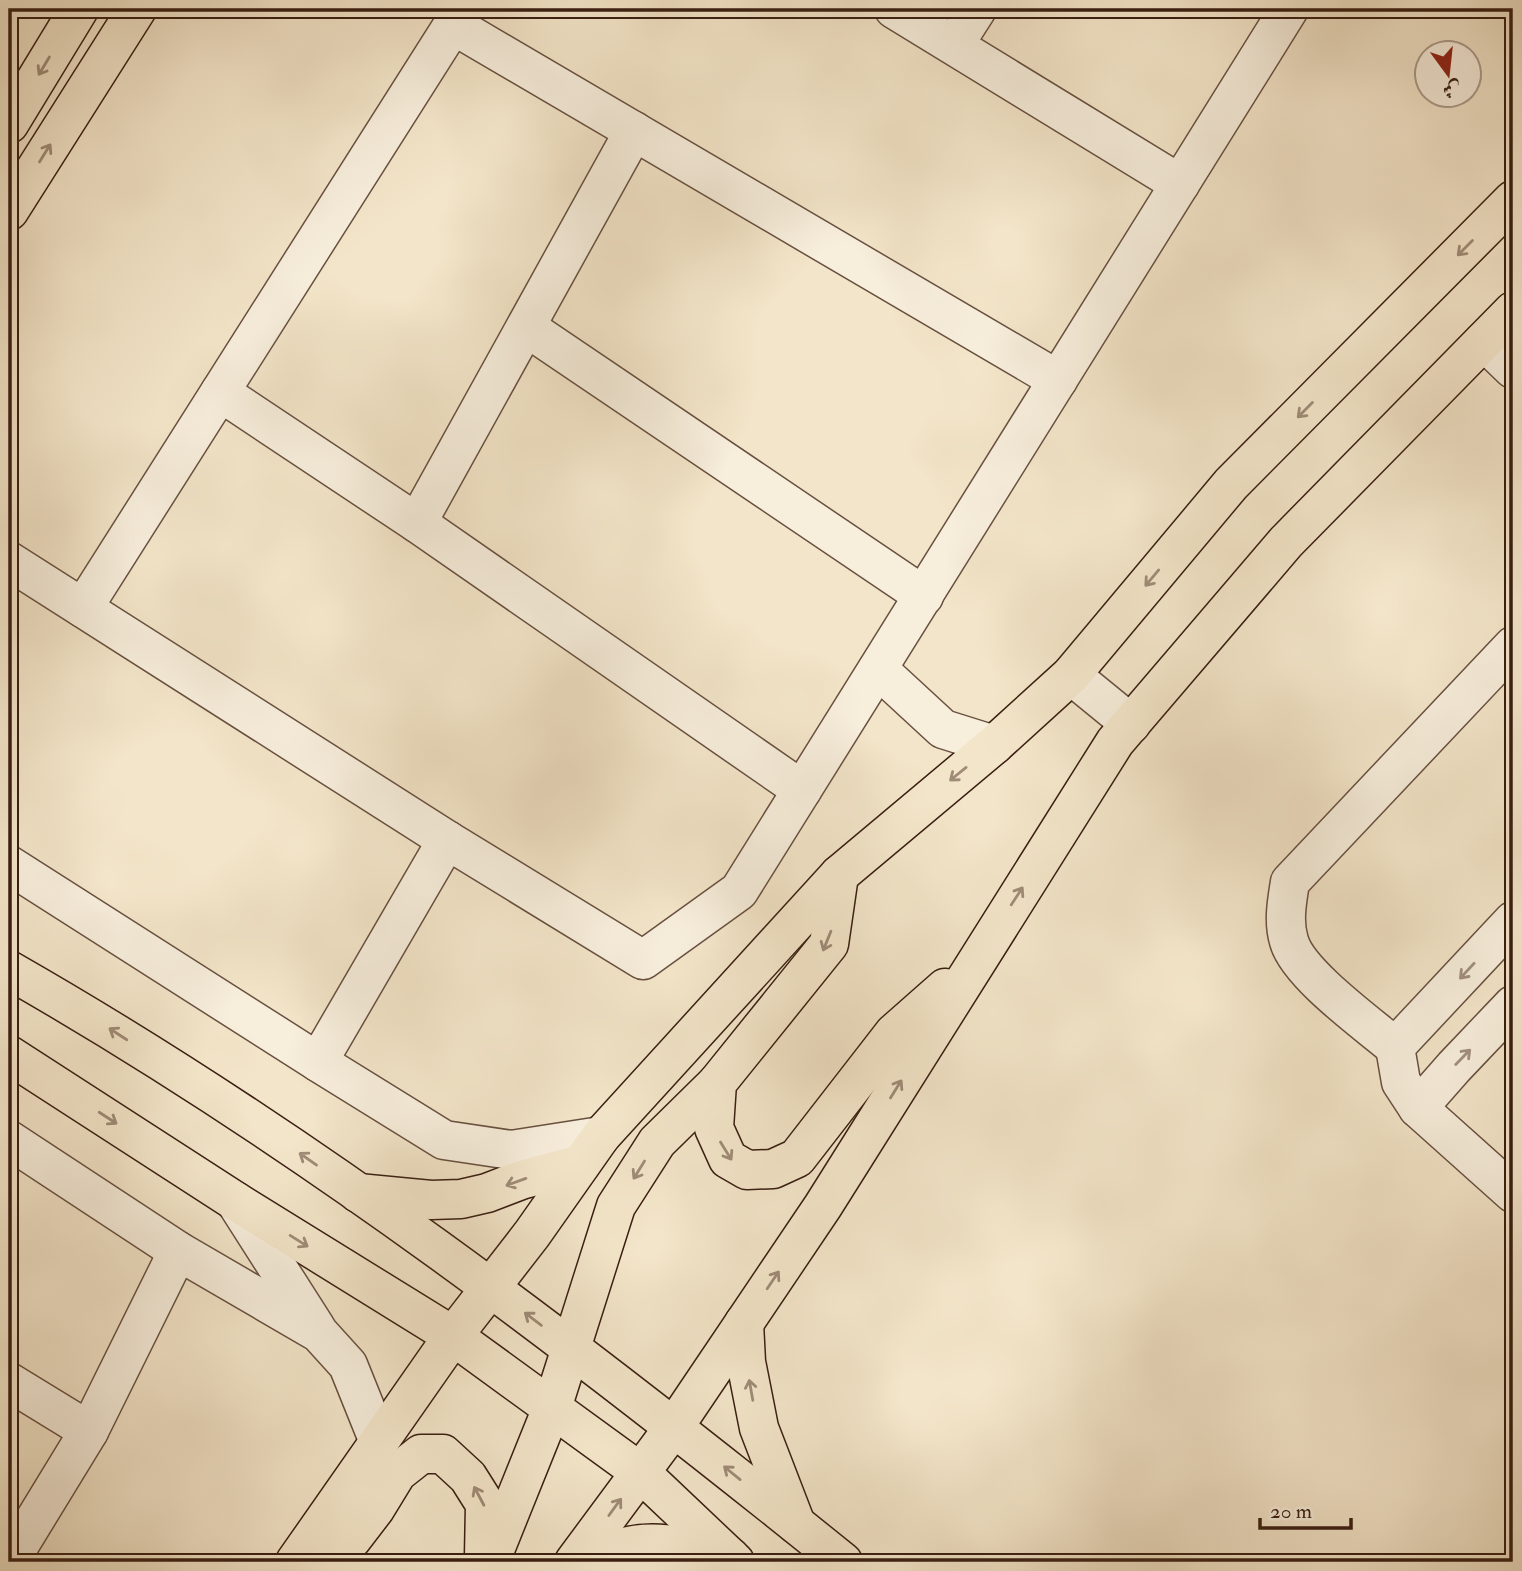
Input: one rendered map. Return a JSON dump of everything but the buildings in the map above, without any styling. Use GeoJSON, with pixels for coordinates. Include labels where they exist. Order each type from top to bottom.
{"type":"FeatureCollection","features":[{"type":"Feature","properties":{"kind":"main road"},"geometry":{"type":"LineString","coordinates":[[9,124],[79,9]]}},
{"type":"Feature","properties":{"kind":"main road"},"geometry":{"type":"LineString","coordinates":[[9,211],[137,9]]}},
{"type":"Feature","properties":{"kind":"main road"},"geometry":{"type":"LineString","coordinates":[[295,1562],[453,1336],[591,1150],[839,875],[994,745],[1071,675],[1231,484],[1513,200]]}},
{"type":"Feature","properties":{"kind":"main road"},"geometry":{"type":"LineString","coordinates":[[574,1562],[674,1427],[822,1206],[1115,742],[1286,542],[1513,311]]}},
{"type":"Feature","properties":{"kind":"main road"},"geometry":{"type":"LineString","coordinates":[[490,1562],[552,1408],[616,1206],[657,1142],[717,1083],[829,944],[839,875]]}},
{"type":"Feature","properties":{"kind":"main road"},"geometry":{"type":"LineString","coordinates":[[717,1083],[713,1128],[727,1158],[747,1170],[773,1169],[797,1158],[894,1033],[977,959]]}},
{"type":"Feature","properties":{"kind":"main road"},"geometry":{"type":"LineString","coordinates":[[9,970],[97,1021],[270,1133],[491,1288],[674,1427],[843,1562]]}},
{"type":"Feature","properties":{"kind":"main road"},"geometry":{"type":"LineString","coordinates":[[9,1055],[234,1200],[453,1336],[640,1472],[732,1560]]}},
{"type":"Feature","properties":{"kind":"main road"},"geometry":{"type":"LineString","coordinates":[[355,1193],[431,1200],[461,1199],[487,1193],[591,1150]]}},
{"type":"Feature","properties":{"kind":"main road"},"geometry":{"type":"LineString","coordinates":[[744,1323],[746,1362],[759,1428],[796,1524]]}},
{"type":"Feature","properties":{"kind":"main road"},"geometry":{"type":"LineString","coordinates":[[329,1562],[352,1539],[375,1509],[397,1473],[421,1454],[443,1454],[468,1477],[485,1504],[484,1562]]}},
{"type":"Feature","properties":{"kind":"main road"},"geometry":{"type":"LineString","coordinates":[[591,1562],[620,1548],[649,1543],[673,1544],[732,1560]]}},
{"type":"Feature","properties":{"kind":"street"},"geometry":{"type":"LineString","coordinates":[[894,9],[1180,184]]}},
{"type":"Feature","properties":{"kind":"street"},"geometry":{"type":"LineString","coordinates":[[954,45],[976,9]]}},
{"type":"Feature","properties":{"kind":"street"},"geometry":{"type":"LineString","coordinates":[[9,561],[447,840],[643,960],[739,891],[1289,9]]}},
{"type":"Feature","properties":{"kind":"street"},"geometry":{"type":"LineString","coordinates":[[83,608],[458,17],[634,131],[1058,380]]}},
{"type":"Feature","properties":{"kind":"street"},"geometry":{"type":"LineString","coordinates":[[417,523],[634,131]]}},
{"type":"Feature","properties":{"kind":"street"},"geometry":{"type":"LineString","coordinates":[[526,327],[924,596]]}},
{"type":"Feature","properties":{"kind":"street"},"geometry":{"type":"LineString","coordinates":[[1484,341],[1513,369]]}},
{"type":"Feature","properties":{"kind":"street"},"geometry":{"type":"LineString","coordinates":[[220,392],[417,523],[802,790]]}},
{"type":"Feature","properties":{"kind":"street"},"geometry":{"type":"LineString","coordinates":[[1513,646],[1290,882],[1286,908],[1289,942],[1308,972],[1395,1047],[1401,1082],[1418,1108],[1513,1193]]}},
{"type":"Feature","properties":{"kind":"street"},"geometry":{"type":"LineString","coordinates":[[878,669],[943,729],[994,745]]}},
{"type":"Feature","properties":{"kind":"street"},"geometry":{"type":"LineString","coordinates":[[1071,675],[1131,724]]}},
{"type":"Feature","properties":{"kind":"street"},"geometry":{"type":"LineString","coordinates":[[318,1062],[447,840]]}},
{"type":"Feature","properties":{"kind":"street"},"geometry":{"type":"LineString","coordinates":[[9,865],[444,1140],[511,1150],[591,1150]]}},
{"type":"Feature","properties":{"kind":"street"},"geometry":{"type":"LineString","coordinates":[[1395,1047],[1513,921]]}},
{"type":"Feature","properties":{"kind":"street"},"geometry":{"type":"LineString","coordinates":[[1418,1108],[1513,1005]]}},
{"type":"Feature","properties":{"kind":"street"},"geometry":{"type":"LineString","coordinates":[[9,1140],[178,1251],[319,1333]]}},
{"type":"Feature","properties":{"kind":"street"},"geometry":{"type":"LineString","coordinates":[[234,1200],[319,1333],[348,1365],[379,1442]]}},
{"type":"Feature","properties":{"kind":"street"},"geometry":{"type":"LineString","coordinates":[[9,1562],[89,1431],[178,1251]]}},
{"type":"Feature","properties":{"kind":"street"},"geometry":{"type":"LineString","coordinates":[[9,1382],[89,1431]]}}]}
